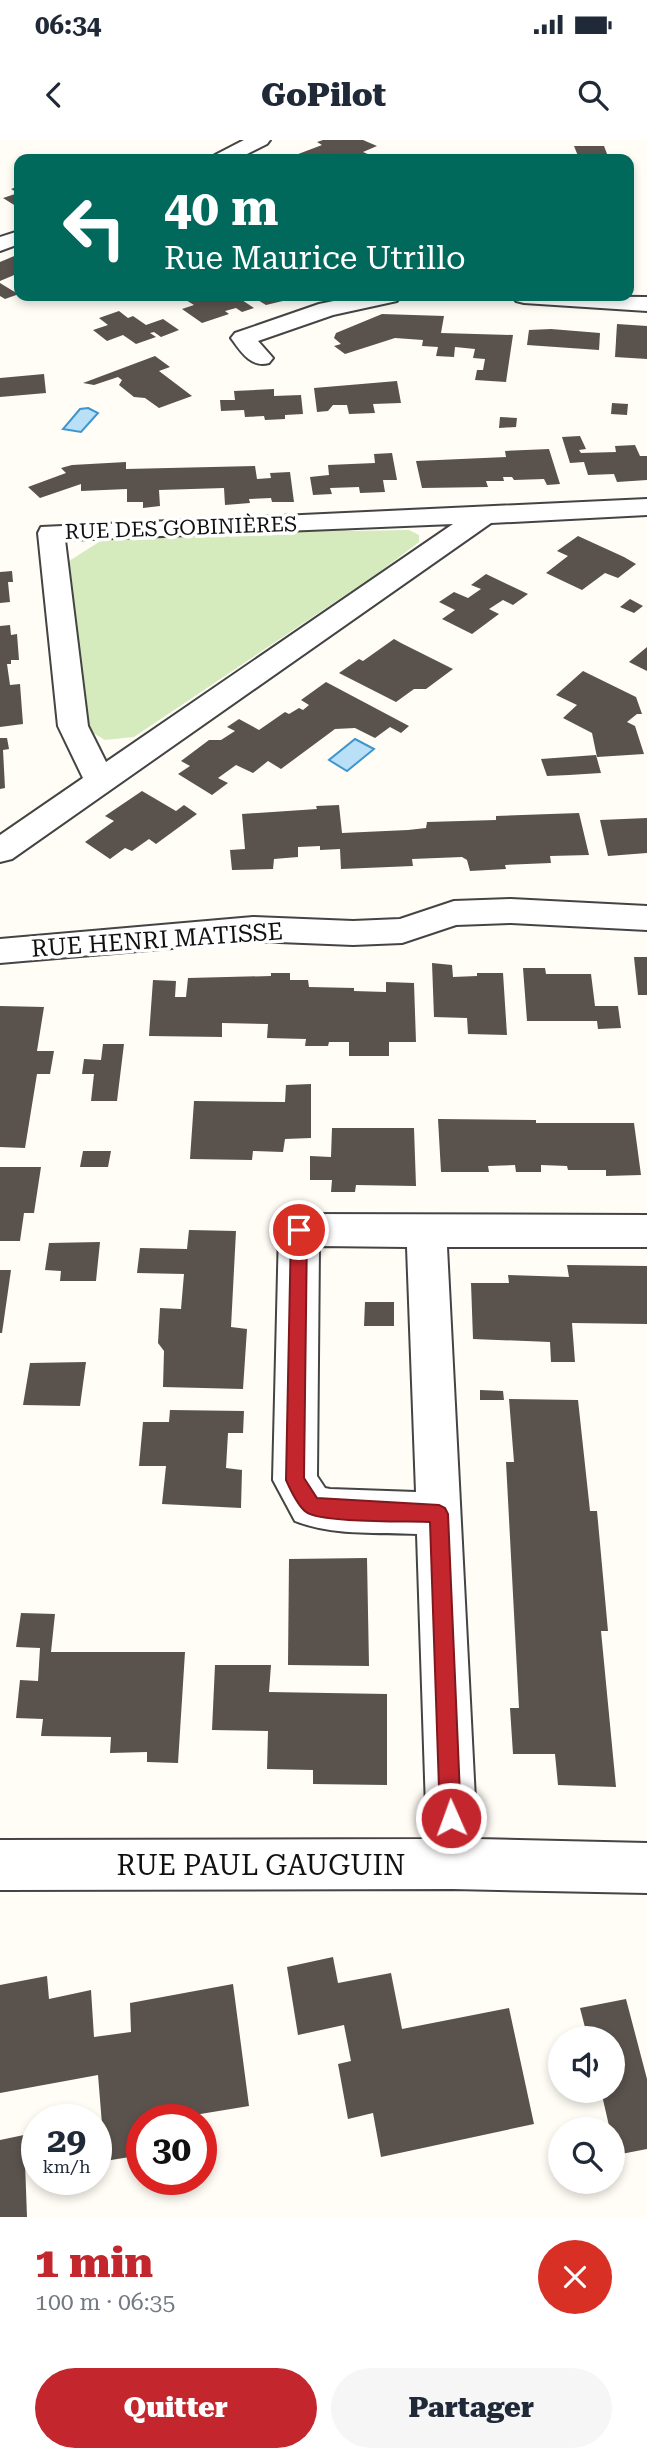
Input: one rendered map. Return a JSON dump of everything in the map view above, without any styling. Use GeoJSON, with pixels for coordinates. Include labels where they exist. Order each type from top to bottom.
{"type":"FeatureCollection","features":[{"type":"Feature","properties":{"kind":"street"},"geometry":{"type":"LineString","coordinates":[[232,154],[260,140]]}},
{"type":"Feature","properties":{"kind":"street"},"geometry":{"type":"LineString","coordinates":[[261,358],[243,338],[327,309],[365,301]]}},
{"type":"Feature","properties":{"kind":"street"},"geometry":{"type":"LineString","coordinates":[[601,301],[647,304]]}},
{"type":"Feature","properties":{"kind":"street","name":"RUE DES GOBINIÈRES"},"geometry":{"type":"LineString","coordinates":[[100,782],[73,726],[51,533],[647,508]]}},
{"type":"Feature","properties":{"kind":"street"},"geometry":{"type":"LineString","coordinates":[[0,851],[484,515]]}},
{"type":"Feature","properties":{"kind":"street","name":"RUE HENRI MATISSE"},"geometry":{"type":"LineString","coordinates":[[0,951],[253,929],[353,933],[402,931],[454,913],[511,912],[647,918]]}},
{"type":"Feature","properties":{"kind":"street"},"geometry":{"type":"LineString","coordinates":[[439,1514],[330,1510],[311,1506],[295,1480],[299,1230],[647,1231]]}},
{"type":"Feature","properties":{"kind":"street"},"geometry":{"type":"LineString","coordinates":[[426,1230],[453,1864]]}},
{"type":"Feature","properties":{"kind":"street","name":"RUE PAUL GAUGUIN"},"geometry":{"type":"LineString","coordinates":[[0,1865],[453,1864],[647,1868]]}},
{"type":"Feature","properties":{"kind":"green space"},"geometry":{"type":"Polygon","coordinates":[[[325,527],[352,531],[409,530],[419,535],[419,542],[378,573],[134,737],[105,740],[83,727],[69,561],[107,537],[325,527]]]}},
{"type":"Feature","properties":{"kind":"water"},"geometry":{"type":"Polygon","coordinates":[[[88,408],[98,413],[81,432],[63,429],[80,409],[88,408]]]}},
{"type":"Feature","properties":{"kind":"water"},"geometry":{"type":"Polygon","coordinates":[[[355,739],[374,749],[347,771],[329,760],[355,739]]]}},
{"type":"Feature","properties":{"kind":"building"},"geometry":{"type":"Polygon","coordinates":[[[363,140],[377,146],[363,152],[368,154],[298,154],[322,145],[317,142],[363,140]]]}},
{"type":"Feature","properties":{"kind":"building"},"geometry":{"type":"Polygon","coordinates":[[[574,146],[604,146],[607,154],[577,154],[574,146]]]}},
{"type":"Feature","properties":{"kind":"building"},"geometry":{"type":"Polygon","coordinates":[[[14,194],[14,205],[3,198],[14,194]]]}},
{"type":"Feature","properties":{"kind":"building"},"geometry":{"type":"Polygon","coordinates":[[[14,256],[14,275],[0,281],[0,262],[14,256]]]}},
{"type":"Feature","properties":{"kind":"building"},"geometry":{"type":"Polygon","coordinates":[[[0,283],[14,291],[14,296],[5,299],[0,296],[0,283]]]}},
{"type":"Feature","properties":{"kind":"building"},"geometry":{"type":"Polygon","coordinates":[[[188,301],[244,301],[254,308],[242,312],[236,308],[225,311],[229,314],[202,323],[182,309],[194,305],[188,301]]]}},
{"type":"Feature","properties":{"kind":"building"},"geometry":{"type":"Polygon","coordinates":[[[259,301],[283,301],[266,305],[259,301]]]}},
{"type":"Feature","properties":{"kind":"building"},"geometry":{"type":"Polygon","coordinates":[[[119,311],[146,325],[163,319],[179,330],[161,337],[154,332],[150,333],[156,337],[136,344],[123,335],[107,341],[93,330],[108,325],[99,318],[119,311]]]}},
{"type":"Feature","properties":{"kind":"building"},"geometry":{"type":"Polygon","coordinates":[[[382,314],[444,316],[441,333],[513,335],[506,382],[475,380],[477,370],[483,370],[485,359],[473,358],[475,349],[455,347],[454,357],[436,356],[438,347],[422,346],[423,340],[395,338],[345,354],[334,346],[341,344],[334,338],[336,333],[382,314]]]}},
{"type":"Feature","properties":{"kind":"building"},"geometry":{"type":"Polygon","coordinates":[[[617,324],[647,326],[647,359],[615,357],[617,324]]]}},
{"type":"Feature","properties":{"kind":"building"},"geometry":{"type":"Polygon","coordinates":[[[529,330],[600,333],[599,350],[527,345],[529,330]]]}},
{"type":"Feature","properties":{"kind":"building"},"geometry":{"type":"Polygon","coordinates":[[[155,356],[170,367],[159,371],[192,396],[159,408],[145,398],[134,397],[119,385],[122,380],[118,377],[94,385],[83,383],[155,356]]]}},
{"type":"Feature","properties":{"kind":"building"},"geometry":{"type":"Polygon","coordinates":[[[44,374],[46,393],[0,397],[0,378],[44,374]]]}},
{"type":"Feature","properties":{"kind":"building"},"geometry":{"type":"Polygon","coordinates":[[[397,381],[401,403],[373,404],[375,413],[349,414],[347,405],[333,405],[328,411],[317,412],[314,388],[397,381]]]}},
{"type":"Feature","properties":{"kind":"building"},"geometry":{"type":"Polygon","coordinates":[[[274,389],[274,396],[301,395],[303,414],[285,415],[285,419],[265,420],[264,416],[245,417],[244,410],[221,411],[220,400],[235,400],[234,391],[274,389]]]}},
{"type":"Feature","properties":{"kind":"building"},"geometry":{"type":"Polygon","coordinates":[[[612,403],[628,404],[627,415],[611,414],[612,403]]]}},
{"type":"Feature","properties":{"kind":"building"},"geometry":{"type":"Polygon","coordinates":[[[500,417],[517,418],[516,427],[499,428],[500,417]]]}},
{"type":"Feature","properties":{"kind":"building"},"geometry":{"type":"Polygon","coordinates":[[[580,436],[586,449],[579,450],[581,453],[616,452],[615,446],[635,445],[640,456],[647,456],[647,480],[617,482],[614,474],[588,475],[584,462],[570,463],[562,437],[580,436]]]}},
{"type":"Feature","properties":{"kind":"building"},"geometry":{"type":"Polygon","coordinates":[[[549,449],[560,484],[547,485],[544,479],[514,480],[512,477],[503,477],[504,481],[486,481],[488,487],[422,488],[416,461],[506,457],[505,451],[549,449]]]}},
{"type":"Feature","properties":{"kind":"building"},"geometry":{"type":"Polygon","coordinates":[[[392,453],[397,480],[383,480],[385,492],[360,493],[359,487],[330,488],[332,494],[313,495],[310,477],[329,475],[328,465],[375,463],[374,454],[392,453]]]}},
{"type":"Feature","properties":{"kind":"building"},"geometry":{"type":"Polygon","coordinates":[[[126,462],[126,469],[255,466],[257,479],[271,478],[270,473],[290,472],[294,502],[272,502],[271,498],[249,499],[250,503],[225,505],[224,488],[159,490],[160,506],[143,508],[143,502],[127,502],[127,489],[81,491],[81,484],[40,498],[28,487],[66,473],[61,468],[72,465],[126,462]]]}},
{"type":"Feature","properties":{"kind":"building"},"geometry":{"type":"Polygon","coordinates":[[[578,536],[636,564],[618,578],[605,573],[582,590],[546,573],[568,556],[557,551],[578,536]]]}},
{"type":"Feature","properties":{"kind":"building"},"geometry":{"type":"Polygon","coordinates":[[[12,571],[13,582],[8,582],[10,602],[0,603],[0,572],[12,571]]]}},
{"type":"Feature","properties":{"kind":"building"},"geometry":{"type":"Polygon","coordinates":[[[486,574],[528,594],[513,605],[503,600],[489,609],[499,614],[472,634],[442,619],[455,610],[439,602],[454,592],[468,598],[481,589],[471,585],[486,574]]]}},
{"type":"Feature","properties":{"kind":"building"},"geometry":{"type":"Polygon","coordinates":[[[630,599],[643,606],[634,613],[620,607],[630,599]]]}},
{"type":"Feature","properties":{"kind":"building"},"geometry":{"type":"Polygon","coordinates":[[[10,625],[11,635],[17,634],[19,660],[11,660],[11,664],[7,664],[10,685],[20,684],[23,724],[0,727],[0,626],[10,625]]]}},
{"type":"Feature","properties":{"kind":"building"},"geometry":{"type":"Polygon","coordinates":[[[394,639],[453,669],[426,689],[414,689],[396,702],[339,673],[359,659],[363,661],[394,639]]]}},
{"type":"Feature","properties":{"kind":"building"},"geometry":{"type":"Polygon","coordinates":[[[647,647],[647,671],[629,662],[647,647]]]}},
{"type":"Feature","properties":{"kind":"building"},"geometry":{"type":"Polygon","coordinates":[[[583,671],[636,697],[642,714],[637,714],[627,722],[635,726],[644,754],[597,757],[592,733],[563,718],[577,705],[556,695],[583,671]]]}},
{"type":"Feature","properties":{"kind":"building"},"geometry":{"type":"Polygon","coordinates":[[[326,682],[409,726],[401,733],[390,727],[375,738],[355,728],[335,729],[281,769],[268,761],[253,773],[236,765],[218,778],[228,783],[212,795],[178,774],[190,766],[181,761],[209,740],[221,740],[235,731],[227,727],[239,719],[259,730],[285,712],[289,714],[299,708],[303,710],[309,705],[301,700],[326,682]]]}},
{"type":"Feature","properties":{"kind":"building"},"geometry":{"type":"Polygon","coordinates":[[[0,738],[7,738],[9,749],[3,750],[5,788],[0,789],[0,738]]]}},
{"type":"Feature","properties":{"kind":"building"},"geometry":{"type":"Polygon","coordinates":[[[596,755],[601,773],[547,776],[541,759],[596,755]]]}},
{"type":"Feature","properties":{"kind":"building"},"geometry":{"type":"Polygon","coordinates":[[[142,791],[176,811],[184,805],[197,814],[156,844],[149,839],[132,851],[125,848],[110,859],[85,842],[114,821],[105,816],[142,791]]]}},
{"type":"Feature","properties":{"kind":"building"},"geometry":{"type":"Polygon","coordinates":[[[339,805],[342,833],[408,830],[426,828],[427,822],[496,820],[496,816],[579,813],[589,855],[550,856],[551,863],[505,865],[506,869],[470,871],[467,860],[462,857],[412,859],[413,866],[341,869],[340,849],[320,850],[320,846],[298,847],[298,857],[274,859],[273,869],[232,870],[230,850],[245,849],[242,814],[339,805]]]}},
{"type":"Feature","properties":{"kind":"building"},"geometry":{"type":"Polygon","coordinates":[[[647,818],[647,853],[608,856],[600,820],[647,818]]]}},
{"type":"Feature","properties":{"kind":"building"},"geometry":{"type":"Polygon","coordinates":[[[634,957],[647,957],[647,995],[638,995],[634,957]]]}},
{"type":"Feature","properties":{"kind":"building"},"geometry":{"type":"Polygon","coordinates":[[[432,963],[452,965],[453,977],[503,973],[507,1035],[468,1034],[467,1018],[434,1017],[432,963]]]}},
{"type":"Feature","properties":{"kind":"building"},"geometry":{"type":"Polygon","coordinates":[[[523,968],[545,968],[546,974],[591,974],[595,1006],[618,1006],[621,1028],[598,1029],[597,1021],[527,1021],[523,968]]]}},
{"type":"Feature","properties":{"kind":"building"},"geometry":{"type":"Polygon","coordinates":[[[271,973],[290,973],[290,980],[308,980],[309,987],[354,988],[354,991],[386,992],[386,982],[414,983],[416,1042],[389,1042],[389,1056],[349,1056],[349,1042],[305,1046],[306,1039],[267,1038],[268,1024],[222,1023],[222,1037],[149,1036],[153,980],[176,981],[175,997],[186,997],[188,978],[271,976],[271,973]]]}},
{"type":"Feature","properties":{"kind":"building"},"geometry":{"type":"Polygon","coordinates":[[[0,1006],[44,1007],[37,1051],[54,1051],[50,1074],[37,1074],[25,1148],[0,1147],[0,1006]]]}},
{"type":"Feature","properties":{"kind":"building"},"geometry":{"type":"Polygon","coordinates":[[[103,1044],[124,1044],[117,1101],[91,1101],[94,1074],[82,1074],[84,1059],[101,1060],[103,1044]]]}},
{"type":"Feature","properties":{"kind":"building"},"geometry":{"type":"Polygon","coordinates":[[[311,1084],[311,1138],[285,1139],[283,1152],[253,1151],[252,1160],[190,1159],[194,1101],[285,1102],[286,1085],[311,1084]]]}},
{"type":"Feature","properties":{"kind":"building"},"geometry":{"type":"Polygon","coordinates":[[[438,1119],[634,1123],[641,1175],[606,1176],[606,1170],[568,1170],[567,1166],[541,1165],[541,1172],[516,1172],[515,1165],[488,1166],[489,1172],[441,1172],[438,1119]]]}},
{"type":"Feature","properties":{"kind":"building"},"geometry":{"type":"Polygon","coordinates":[[[332,1128],[414,1128],[416,1186],[356,1185],[355,1192],[331,1192],[332,1180],[310,1180],[310,1156],[331,1157],[332,1128]]]}},
{"type":"Feature","properties":{"kind":"building"},"geometry":{"type":"Polygon","coordinates":[[[83,1151],[111,1151],[108,1167],[80,1167],[83,1151]]]}},
{"type":"Feature","properties":{"kind":"building"},"geometry":{"type":"Polygon","coordinates":[[[0,1167],[41,1167],[34,1213],[24,1213],[20,1241],[0,1241],[0,1167]]]}},
{"type":"Feature","properties":{"kind":"building"},"geometry":{"type":"Polygon","coordinates":[[[189,1230],[236,1231],[231,1327],[247,1329],[243,1389],[163,1387],[164,1351],[158,1343],[160,1308],[181,1309],[184,1274],[137,1273],[140,1248],[187,1249],[189,1230]]]}},
{"type":"Feature","properties":{"kind":"building"},"geometry":{"type":"Polygon","coordinates":[[[100,1242],[96,1281],[60,1281],[61,1271],[45,1270],[49,1243],[100,1242]]]}},
{"type":"Feature","properties":{"kind":"building"},"geometry":{"type":"Polygon","coordinates":[[[567,1265],[647,1266],[647,1324],[572,1323],[575,1362],[551,1362],[550,1342],[473,1339],[471,1283],[509,1283],[508,1275],[569,1277],[567,1265]]]}},
{"type":"Feature","properties":{"kind":"building"},"geometry":{"type":"Polygon","coordinates":[[[0,1270],[11,1270],[2,1333],[0,1333],[0,1270]]]}},
{"type":"Feature","properties":{"kind":"building"},"geometry":{"type":"Polygon","coordinates":[[[365,1302],[394,1302],[394,1326],[364,1326],[365,1302]]]}},
{"type":"Feature","properties":{"kind":"building"},"geometry":{"type":"Polygon","coordinates":[[[86,1362],[80,1406],[23,1405],[30,1363],[86,1362]]]}},
{"type":"Feature","properties":{"kind":"building"},"geometry":{"type":"Polygon","coordinates":[[[480,1390],[503,1391],[504,1400],[480,1400],[480,1390]]]}},
{"type":"Feature","properties":{"kind":"building"},"geometry":{"type":"Polygon","coordinates":[[[509,1399],[578,1400],[590,1511],[597,1511],[608,1631],[601,1631],[616,1787],[558,1785],[555,1754],[513,1754],[510,1708],[519,1708],[506,1462],[514,1462],[509,1399]]]}},
{"type":"Feature","properties":{"kind":"building"},"geometry":{"type":"Polygon","coordinates":[[[170,1410],[244,1411],[243,1433],[228,1433],[226,1468],[242,1470],[241,1508],[162,1504],[166,1466],[139,1466],[143,1422],[169,1422],[170,1410]]]}},
{"type":"Feature","properties":{"kind":"building"},"geometry":{"type":"Polygon","coordinates":[[[367,1558],[369,1666],[288,1665],[289,1559],[367,1558]]]}},
{"type":"Feature","properties":{"kind":"building"},"geometry":{"type":"Polygon","coordinates":[[[21,1613],[55,1614],[51,1652],[185,1652],[178,1763],[147,1762],[147,1752],[110,1753],[111,1737],[41,1736],[43,1719],[16,1718],[20,1680],[38,1681],[40,1648],[16,1647],[21,1613]]]}},
{"type":"Feature","properties":{"kind":"building"},"geometry":{"type":"Polygon","coordinates":[[[215,1665],[271,1665],[269,1692],[387,1694],[387,1785],[313,1784],[313,1770],[267,1769],[268,1731],[212,1730],[215,1665]]]}},
{"type":"Feature","properties":{"kind":"building"},"geometry":{"type":"Polygon","coordinates":[[[333,1957],[338,1983],[391,1973],[402,2029],[509,2008],[534,2124],[381,2157],[373,2113],[348,2119],[338,2064],[351,2061],[344,2025],[298,2035],[287,1967],[333,1957]]]}},
{"type":"Feature","properties":{"kind":"building"},"geometry":{"type":"Polygon","coordinates":[[[47,1976],[49,1999],[91,1990],[94,2037],[131,2032],[130,2003],[233,1984],[249,2106],[217,2111],[217,2104],[126,2104],[126,2158],[112,2160],[112,2104],[100,2104],[98,2075],[0,2093],[0,1985],[47,1976]]]}},
{"type":"Feature","properties":{"kind":"building"},"geometry":{"type":"Polygon","coordinates":[[[626,1999],[647,2079],[647,2149],[625,2153],[625,2117],[607,2117],[604,2103],[625,2103],[625,2026],[585,2026],[580,2008],[626,1999]]]}},
{"type":"Feature","properties":{"kind":"building"},"geometry":{"type":"Polygon","coordinates":[[[21,2136],[21,2195],[26,2195],[27,2217],[0,2217],[0,2140],[21,2136]]]}},
{"type":"Feature","properties":{"kind":"route"},"geometry":{"type":"LineString","coordinates":[[299,1230],[295,1480],[311,1506],[330,1510],[439,1514],[451,1818]]}}]}
